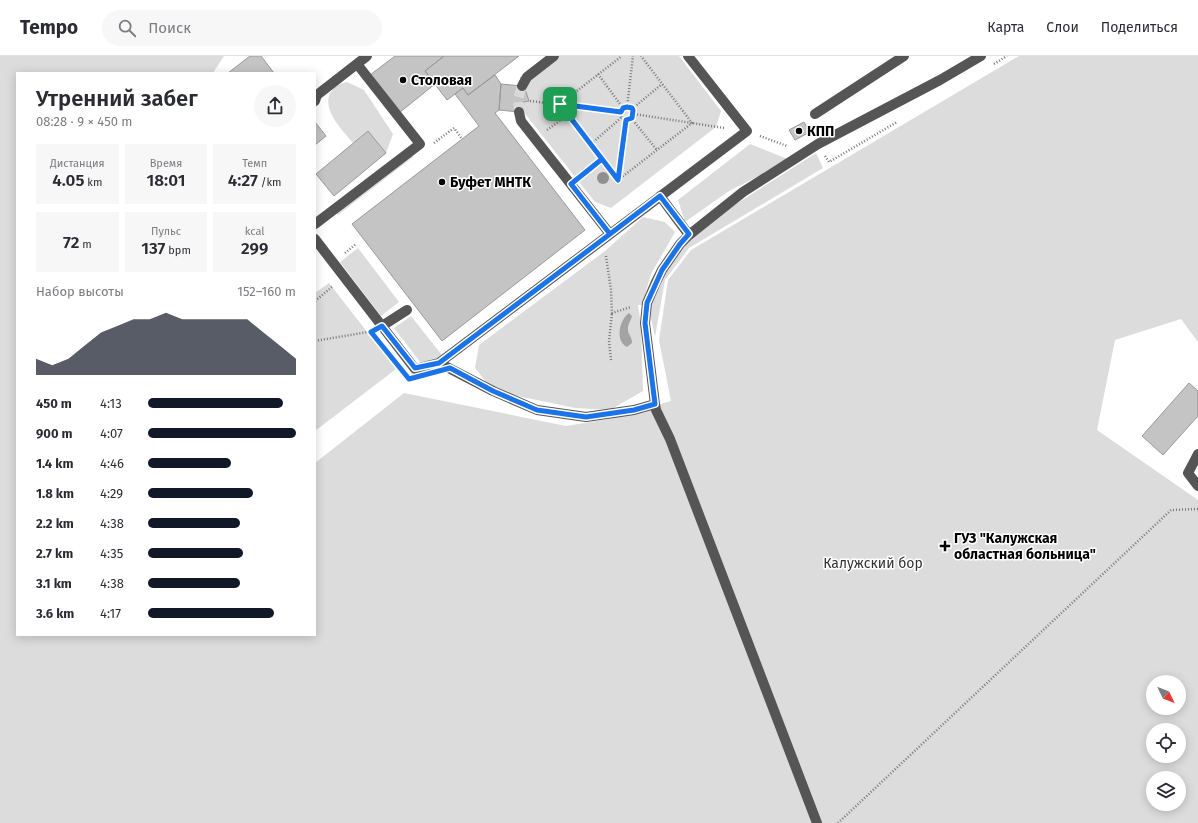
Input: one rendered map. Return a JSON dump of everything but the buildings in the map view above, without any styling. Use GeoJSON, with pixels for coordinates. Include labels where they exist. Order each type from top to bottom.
{"type":"FeatureCollection","features":[{"type":"Feature","properties":{"kind":"street"},"geometry":{"type":"LineString","coordinates":[[316,98],[317,95],[367,56]]}},
{"type":"Feature","properties":{"kind":"street"},"geometry":{"type":"LineString","coordinates":[[522,86],[527,77],[554,56]]}},
{"type":"Feature","properties":{"kind":"street"},"geometry":{"type":"LineString","coordinates":[[316,240],[415,368],[439,363],[746,131],[688,56]]}},
{"type":"Feature","properties":{"kind":"street"},"geometry":{"type":"LineString","coordinates":[[815,114],[904,56]]}},
{"type":"Feature","properties":{"kind":"street"},"geometry":{"type":"LineString","coordinates":[[817,823],[670,439],[656,410],[645,323],[647,303],[662,270],[680,244],[689,234],[743,192],[818,144],[940,80],[981,56]]}},
{"type":"Feature","properties":{"kind":"street"},"geometry":{"type":"LineString","coordinates":[[316,223],[420,144],[357,64]]}},
{"type":"Feature","properties":{"kind":"street"},"geometry":{"type":"LineString","coordinates":[[519,112],[521,121],[610,234]]}},
{"type":"Feature","properties":{"kind":"street"},"geometry":{"type":"LineString","coordinates":[[660,196],[689,234]]}},
{"type":"Feature","properties":{"kind":"street"},"geometry":{"type":"LineString","coordinates":[[382,326],[407,310]]}},
{"type":"Feature","properties":{"kind":"street"},"geometry":{"type":"LineString","coordinates":[[439,363],[493,391],[537,410],[586,417],[634,410],[655,404]]}},
{"type":"Feature","properties":{"kind":"street"},"geometry":{"type":"LineString","coordinates":[[1198,454],[1188,473],[1198,486]]}},
{"type":"Feature","properties":{"kind":"path"},"geometry":{"type":"LineString","coordinates":[[560,104],[622,56]]}},
{"type":"Feature","properties":{"kind":"path"},"geometry":{"type":"LineString","coordinates":[[627,107],[633,56]]}},
{"type":"Feature","properties":{"kind":"path"},"geometry":{"type":"LineString","coordinates":[[618,180],[692,123],[641,56]]}},
{"type":"Feature","properties":{"kind":"path"},"geometry":{"type":"LineString","coordinates":[[598,74],[623,108]]}},
{"type":"Feature","properties":{"kind":"path"},"geometry":{"type":"LineString","coordinates":[[632,109],[662,84]]}},
{"type":"Feature","properties":{"kind":"path"},"geometry":{"type":"LineString","coordinates":[[529,101],[621,112]]}},
{"type":"Feature","properties":{"kind":"path"},"geometry":{"type":"LineString","coordinates":[[560,104],[618,180]]}},
{"type":"Feature","properties":{"kind":"path"},"geometry":{"type":"LineString","coordinates":[[626,120],[622,117],[621,112],[623,108],[627,107],[632,109]]}},
{"type":"Feature","properties":{"kind":"path"},"geometry":{"type":"LineString","coordinates":[[626,120],[631,118],[634,113],[632,109]]}},
{"type":"Feature","properties":{"kind":"path"},"geometry":{"type":"LineString","coordinates":[[535,139],[568,115]]}},
{"type":"Feature","properties":{"kind":"path"},"geometry":{"type":"LineString","coordinates":[[590,144],[622,117]]}},
{"type":"Feature","properties":{"kind":"path"},"geometry":{"type":"LineString","coordinates":[[631,118],[657,150]]}},
{"type":"Feature","properties":{"kind":"path"},"geometry":{"type":"LineString","coordinates":[[618,180],[626,120]]}},
{"type":"Feature","properties":{"kind":"path"},"geometry":{"type":"LineString","coordinates":[[571,184],[602,159]]}},
{"type":"Feature","properties":{"kind":"path"},"geometry":{"type":"LineString","coordinates":[[610,234],[605,251],[611,290],[612,313],[609,341],[611,360]]}},
{"type":"Feature","properties":{"kind":"path"},"geometry":{"type":"LineString","coordinates":[[316,300],[334,285],[352,288]]}},
{"type":"Feature","properties":{"kind":"path"},"geometry":{"type":"LineString","coordinates":[[612,313],[638,305]]}},
{"type":"Feature","properties":{"kind":"path"},"geometry":{"type":"LineString","coordinates":[[316,341],[371,332],[367,326]]}},
{"type":"Feature","properties":{"kind":"path"},"geometry":{"type":"LineString","coordinates":[[838,823],[1171,510],[1198,509]]}},
{"type":"Feature","properties":{"kind":"green space","name":"Калужский бор"},"geometry":{"type":"Polygon","coordinates":[[[0,56],[224,56],[214,72],[16,72],[16,636],[316,636],[316,462],[404,393],[566,426],[609,419],[671,401],[659,340],[668,280],[691,250],[1019,56],[1198,56],[1198,342],[1181,319],[1115,340],[1097,430],[1198,500],[1198,823],[0,823],[0,56]]]}},
{"type":"Feature","properties":{"kind":"green space"},"geometry":{"type":"Polygon","coordinates":[[[547,56],[679,56],[721,111],[716,127],[611,208],[595,202],[522,110],[529,70],[547,56]]]}},
{"type":"Feature","properties":{"kind":"green space"},"geometry":{"type":"Polygon","coordinates":[[[347,82],[364,90],[393,134],[386,153],[368,131],[353,143],[337,124],[329,109],[328,101],[330,94],[336,86],[347,82]]]}},
{"type":"Feature","properties":{"kind":"green space"},"geometry":{"type":"Polygon","coordinates":[[[750,144],[790,160],[729,191],[685,222],[678,200],[750,144]]]}},
{"type":"Feature","properties":{"kind":"green space"},"geometry":{"type":"Polygon","coordinates":[[[409,152],[413,157],[338,215],[335,210],[409,152]]]}},
{"type":"Feature","properties":{"kind":"green space"},"geometry":{"type":"Polygon","coordinates":[[[816,153],[823,168],[689,248],[665,280],[655,337],[648,304],[686,236],[816,153]]]}},
{"type":"Feature","properties":{"kind":"green space"},"geometry":{"type":"Polygon","coordinates":[[[643,217],[665,222],[675,232],[651,274],[642,305],[638,305],[641,325],[643,391],[610,410],[575,408],[493,391],[475,368],[479,345],[605,251],[643,217]]]}},
{"type":"Feature","properties":{"kind":"green space"},"geometry":{"type":"Polygon","coordinates":[[[358,248],[399,302],[381,316],[340,262],[358,248]]]}},
{"type":"Feature","properties":{"kind":"green space"},"geometry":{"type":"Polygon","coordinates":[[[329,283],[396,369],[316,430],[316,292],[329,283]]]}},
{"type":"Feature","properties":{"kind":"green space"},"geometry":{"type":"Polygon","coordinates":[[[411,316],[445,359],[424,367],[394,328],[411,316]]]}},
{"type":"Feature","properties":{"kind":"shaded area"},"geometry":{"type":"Polygon","coordinates":[[[629,313],[632,316],[628,330],[632,343],[627,347],[621,340],[620,330],[623,320],[629,313]]]}},
{"type":"Feature","properties":{"kind":"tunnel"},"geometry":{"type":"LineString","coordinates":[[519,112],[518,99],[522,86]]}},
{"type":"Feature","properties":{"kind":"place","name":"Столовая"},"geometry":{"type":"Point","coordinates":[403,80]}},
{"type":"Feature","properties":{"kind":"place","name":"КПП"},"geometry":{"type":"Point","coordinates":[799,131]}},
{"type":"Feature","properties":{"kind":"place","name":"Буфет МНТК"},"geometry":{"type":"Point","coordinates":[442,182]}},
{"type":"Feature","properties":{"kind":"place","name":"ГУЗ \"Калужская областная больница\""},"geometry":{"type":"Point","coordinates":[945,546]}},
{"type":"Feature","properties":{"kind":"route"},"geometry":{"type":"LineString","coordinates":[[560,104],[602,159],[571,184],[610,234],[439,363],[415,368],[382,326],[371,332],[409,379],[450,368],[493,391],[537,410],[586,417],[634,410],[655,404],[645,323],[647,303],[662,270],[680,244],[689,234],[660,196],[610,234],[590,209],[571,184],[602,159],[618,180],[626,120],[632,118],[634,113],[633,110],[632,108],[624,107],[621,112],[560,104]]}}]}
